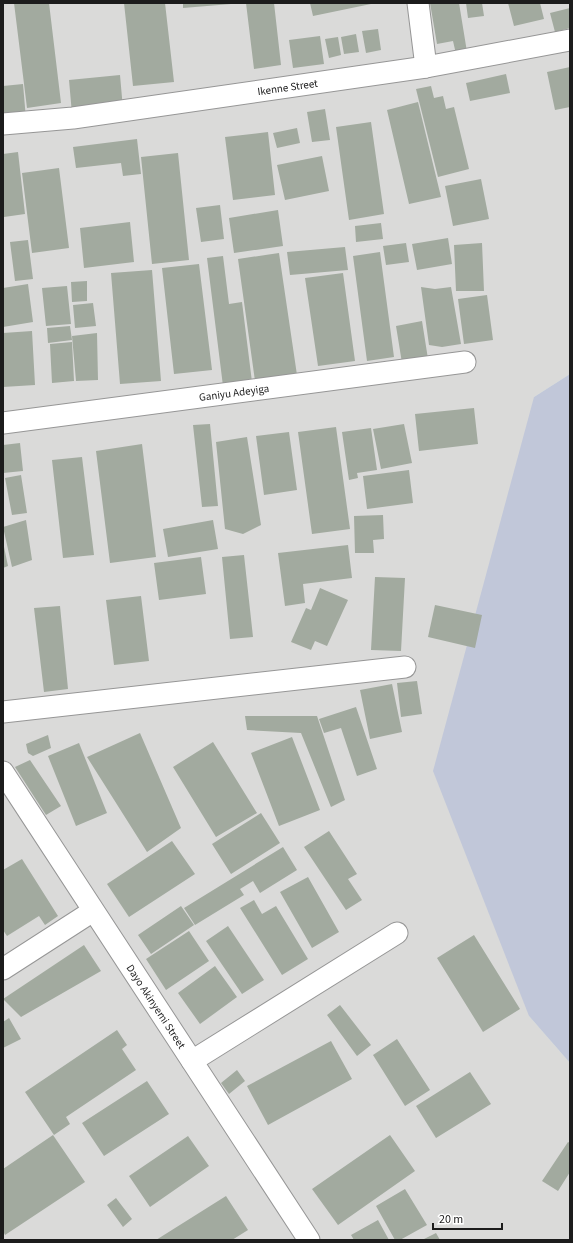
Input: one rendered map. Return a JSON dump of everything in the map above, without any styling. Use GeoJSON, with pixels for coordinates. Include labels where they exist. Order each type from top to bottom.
{"type":"FeatureCollection","features":[{"type":"Feature","properties":{"kind":"street"},"geometry":{"type":"LineString","coordinates":[[418,3],[426,67]]}},
{"type":"Feature","properties":{"kind":"street","name":"Ikenne Street"},"geometry":{"type":"LineString","coordinates":[[3,124],[73,118],[426,67],[570,40]]}},
{"type":"Feature","properties":{"kind":"street","name":"Ganiyu Adeyiga"},"geometry":{"type":"LineString","coordinates":[[3,423],[465,362]]}},
{"type":"Feature","properties":{"kind":"street"},"geometry":{"type":"LineString","coordinates":[[3,712],[405,667]]}},
{"type":"Feature","properties":{"kind":"street","name":"Dayo Akinyemi Street"},"geometry":{"type":"LineString","coordinates":[[3,772],[309,1240]]}},
{"type":"Feature","properties":{"kind":"street"},"geometry":{"type":"LineString","coordinates":[[3,969],[93,911]]}},
{"type":"Feature","properties":{"kind":"street"},"geometry":{"type":"LineString","coordinates":[[192,1061],[397,933]]}},
{"type":"Feature","properties":{"kind":"shaded area"},"geometry":{"type":"Polygon","coordinates":[[[3,3],[570,3],[570,374],[534,397],[529,1016],[570,1063],[570,1240],[3,1240],[3,3]]]}},
{"type":"Feature","properties":{"kind":"shaded area"},"geometry":{"type":"Polygon","coordinates":[[[570,374],[570,1063],[529,1016],[433,771],[534,397],[570,374]]]}},
{"type":"Feature","properties":{"kind":"building"},"geometry":{"type":"Polygon","coordinates":[[[14,3],[49,3],[61,103],[27,108],[14,3]]]}},
{"type":"Feature","properties":{"kind":"building"},"geometry":{"type":"Polygon","coordinates":[[[124,3],[165,3],[174,82],[133,86],[124,3]]]}},
{"type":"Feature","properties":{"kind":"building"},"geometry":{"type":"Polygon","coordinates":[[[183,3],[231,3],[231,4],[183,8],[183,3]]]}},
{"type":"Feature","properties":{"kind":"building"},"geometry":{"type":"Polygon","coordinates":[[[246,3],[274,3],[281,65],[254,69],[246,3]]]}},
{"type":"Feature","properties":{"kind":"building"},"geometry":{"type":"Polygon","coordinates":[[[310,3],[371,3],[371,4],[313,16],[310,3]]]}},
{"type":"Feature","properties":{"kind":"building"},"geometry":{"type":"Polygon","coordinates":[[[430,3],[459,3],[467,52],[456,54],[453,41],[437,44],[430,3]]]}},
{"type":"Feature","properties":{"kind":"building"},"geometry":{"type":"Polygon","coordinates":[[[466,3],[482,3],[484,16],[468,18],[466,3]]]}},
{"type":"Feature","properties":{"kind":"building"},"geometry":{"type":"Polygon","coordinates":[[[508,3],[540,3],[544,19],[514,26],[508,3]]]}},
{"type":"Feature","properties":{"kind":"building"},"geometry":{"type":"Polygon","coordinates":[[[570,8],[570,28],[555,32],[550,13],[570,8]]]}},
{"type":"Feature","properties":{"kind":"building"},"geometry":{"type":"Polygon","coordinates":[[[378,29],[381,50],[366,53],[362,31],[378,29]]]}},
{"type":"Feature","properties":{"kind":"building"},"geometry":{"type":"Polygon","coordinates":[[[356,34],[359,52],[344,54],[341,37],[356,34]]]}},
{"type":"Feature","properties":{"kind":"building"},"geometry":{"type":"Polygon","coordinates":[[[320,36],[324,64],[293,68],[289,40],[320,36]]]}},
{"type":"Feature","properties":{"kind":"building"},"geometry":{"type":"Polygon","coordinates":[[[338,37],[341,55],[329,58],[325,39],[338,37]]]}},
{"type":"Feature","properties":{"kind":"building"},"geometry":{"type":"Polygon","coordinates":[[[570,67],[570,107],[555,110],[547,72],[570,67]]]}},
{"type":"Feature","properties":{"kind":"building"},"geometry":{"type":"Polygon","coordinates":[[[506,74],[510,93],[470,101],[466,83],[506,74]]]}},
{"type":"Feature","properties":{"kind":"building"},"geometry":{"type":"Polygon","coordinates":[[[120,75],[123,109],[72,114],[69,80],[120,75]]]}},
{"type":"Feature","properties":{"kind":"building"},"geometry":{"type":"Polygon","coordinates":[[[23,84],[26,119],[3,121],[3,86],[23,84]]]}},
{"type":"Feature","properties":{"kind":"building"},"geometry":{"type":"Polygon","coordinates":[[[431,86],[434,98],[443,96],[446,109],[454,107],[469,169],[438,177],[416,89],[431,86]]]}},
{"type":"Feature","properties":{"kind":"building"},"geometry":{"type":"Polygon","coordinates":[[[418,102],[441,197],[409,204],[387,110],[418,102]]]}},
{"type":"Feature","properties":{"kind":"building"},"geometry":{"type":"Polygon","coordinates":[[[325,109],[330,140],[312,142],[307,112],[325,109]]]}},
{"type":"Feature","properties":{"kind":"building"},"geometry":{"type":"Polygon","coordinates":[[[371,122],[384,214],[349,220],[336,127],[371,122]]]}},
{"type":"Feature","properties":{"kind":"building"},"geometry":{"type":"Polygon","coordinates":[[[297,128],[300,143],[277,148],[273,133],[297,128]]]}},
{"type":"Feature","properties":{"kind":"building"},"geometry":{"type":"Polygon","coordinates":[[[268,132],[275,195],[233,200],[225,137],[268,132]]]}},
{"type":"Feature","properties":{"kind":"building"},"geometry":{"type":"Polygon","coordinates":[[[137,139],[141,174],[123,176],[121,163],[76,168],[73,147],[137,139]]]}},
{"type":"Feature","properties":{"kind":"building"},"geometry":{"type":"Polygon","coordinates":[[[18,152],[25,214],[4,217],[3,154],[18,152]]]}},
{"type":"Feature","properties":{"kind":"building"},"geometry":{"type":"Polygon","coordinates":[[[178,153],[189,260],[152,264],[141,157],[178,153]]]}},
{"type":"Feature","properties":{"kind":"building"},"geometry":{"type":"Polygon","coordinates":[[[322,156],[329,191],[285,200],[277,165],[322,156]]]}},
{"type":"Feature","properties":{"kind":"building"},"geometry":{"type":"Polygon","coordinates":[[[59,168],[69,248],[32,253],[22,173],[59,168]]]}},
{"type":"Feature","properties":{"kind":"building"},"geometry":{"type":"Polygon","coordinates":[[[481,179],[489,219],[453,226],[445,186],[481,179]]]}},
{"type":"Feature","properties":{"kind":"building"},"geometry":{"type":"Polygon","coordinates":[[[220,205],[224,239],[201,242],[196,208],[220,205]]]}},
{"type":"Feature","properties":{"kind":"building"},"geometry":{"type":"Polygon","coordinates":[[[278,210],[283,246],[234,253],[229,218],[278,210]]]}},
{"type":"Feature","properties":{"kind":"building"},"geometry":{"type":"Polygon","coordinates":[[[130,222],[134,262],[84,268],[80,228],[130,222]]]}},
{"type":"Feature","properties":{"kind":"building"},"geometry":{"type":"Polygon","coordinates":[[[381,223],[383,239],[356,242],[355,226],[381,223]]]}},
{"type":"Feature","properties":{"kind":"building"},"geometry":{"type":"Polygon","coordinates":[[[448,238],[452,264],[417,270],[412,244],[448,238]]]}},
{"type":"Feature","properties":{"kind":"building"},"geometry":{"type":"Polygon","coordinates":[[[28,240],[33,279],[15,281],[10,242],[28,240]]]}},
{"type":"Feature","properties":{"kind":"building"},"geometry":{"type":"Polygon","coordinates":[[[406,243],[409,262],[386,265],[383,246],[406,243]]]}},
{"type":"Feature","properties":{"kind":"building"},"geometry":{"type":"Polygon","coordinates":[[[482,243],[484,291],[456,291],[454,245],[482,243]]]}},
{"type":"Feature","properties":{"kind":"building"},"geometry":{"type":"Polygon","coordinates":[[[345,247],[348,270],[290,275],[287,252],[345,247]]]}},
{"type":"Feature","properties":{"kind":"building"},"geometry":{"type":"Polygon","coordinates":[[[380,252],[394,357],[367,361],[353,256],[380,252]]]}},
{"type":"Feature","properties":{"kind":"building"},"geometry":{"type":"Polygon","coordinates":[[[279,253],[297,375],[255,381],[238,259],[279,253]]]}},
{"type":"Feature","properties":{"kind":"building"},"geometry":{"type":"Polygon","coordinates":[[[223,256],[229,304],[242,302],[252,382],[223,386],[207,258],[223,256]]]}},
{"type":"Feature","properties":{"kind":"building"},"geometry":{"type":"Polygon","coordinates":[[[199,264],[212,370],[174,374],[162,268],[199,264]]]}},
{"type":"Feature","properties":{"kind":"building"},"geometry":{"type":"Polygon","coordinates":[[[152,270],[161,381],[120,384],[111,273],[152,270]]]}},
{"type":"Feature","properties":{"kind":"building"},"geometry":{"type":"Polygon","coordinates":[[[343,273],[355,361],[318,366],[305,278],[343,273]]]}},
{"type":"Feature","properties":{"kind":"building"},"geometry":{"type":"Polygon","coordinates":[[[87,281],[87,301],[72,302],[71,282],[87,281]]]}},
{"type":"Feature","properties":{"kind":"building"},"geometry":{"type":"Polygon","coordinates":[[[28,284],[33,322],[3,327],[3,288],[28,284]]]}},
{"type":"Feature","properties":{"kind":"building"},"geometry":{"type":"Polygon","coordinates":[[[67,286],[71,324],[46,326],[42,288],[67,286]]]}},
{"type":"Feature","properties":{"kind":"building"},"geometry":{"type":"Polygon","coordinates":[[[421,287],[435,289],[451,287],[461,344],[442,347],[429,345],[421,287]]]}},
{"type":"Feature","properties":{"kind":"building"},"geometry":{"type":"Polygon","coordinates":[[[487,295],[493,340],[464,344],[458,299],[487,295]]]}},
{"type":"Feature","properties":{"kind":"building"},"geometry":{"type":"Polygon","coordinates":[[[93,303],[96,326],[75,328],[73,305],[93,303]]]}},
{"type":"Feature","properties":{"kind":"building"},"geometry":{"type":"Polygon","coordinates":[[[422,321],[428,359],[402,363],[396,326],[422,321]]]}},
{"type":"Feature","properties":{"kind":"building"},"geometry":{"type":"Polygon","coordinates":[[[70,326],[72,340],[48,343],[47,328],[70,326]]]}},
{"type":"Feature","properties":{"kind":"building"},"geometry":{"type":"Polygon","coordinates":[[[32,331],[35,385],[3,387],[3,333],[32,331]]]}},
{"type":"Feature","properties":{"kind":"building"},"geometry":{"type":"Polygon","coordinates":[[[97,333],[98,380],[76,381],[72,336],[97,333]]]}},
{"type":"Feature","properties":{"kind":"building"},"geometry":{"type":"Polygon","coordinates":[[[72,342],[74,381],[52,383],[50,344],[72,342]]]}},
{"type":"Feature","properties":{"kind":"building"},"geometry":{"type":"Polygon","coordinates":[[[474,408],[478,444],[419,451],[415,414],[474,408]]]}},
{"type":"Feature","properties":{"kind":"building"},"geometry":{"type":"Polygon","coordinates":[[[210,424],[218,506],[202,507],[193,425],[210,424]]]}},
{"type":"Feature","properties":{"kind":"building"},"geometry":{"type":"Polygon","coordinates":[[[404,424],[412,463],[381,469],[373,429],[404,424]]]}},
{"type":"Feature","properties":{"kind":"building"},"geometry":{"type":"Polygon","coordinates":[[[336,427],[350,529],[312,534],[298,432],[336,427]]]}},
{"type":"Feature","properties":{"kind":"building"},"geometry":{"type":"Polygon","coordinates":[[[371,428],[377,470],[357,473],[358,478],[349,480],[342,432],[371,428]]]}},
{"type":"Feature","properties":{"kind":"building"},"geometry":{"type":"Polygon","coordinates":[[[289,432],[297,490],[264,495],[256,436],[289,432]]]}},
{"type":"Feature","properties":{"kind":"building"},"geometry":{"type":"Polygon","coordinates":[[[247,437],[261,525],[243,534],[225,529],[216,442],[247,437]]]}},
{"type":"Feature","properties":{"kind":"building"},"geometry":{"type":"Polygon","coordinates":[[[20,443],[23,471],[3,473],[3,445],[20,443]]]}},
{"type":"Feature","properties":{"kind":"building"},"geometry":{"type":"Polygon","coordinates":[[[142,444],[156,557],[110,563],[96,451],[142,444]]]}},
{"type":"Feature","properties":{"kind":"building"},"geometry":{"type":"Polygon","coordinates":[[[82,457],[94,555],[63,558],[52,460],[82,457]]]}},
{"type":"Feature","properties":{"kind":"building"},"geometry":{"type":"Polygon","coordinates":[[[409,470],[413,503],[367,509],[363,476],[409,470]]]}},
{"type":"Feature","properties":{"kind":"building"},"geometry":{"type":"Polygon","coordinates":[[[21,475],[27,513],[12,515],[5,478],[21,475]]]}},
{"type":"Feature","properties":{"kind":"building"},"geometry":{"type":"Polygon","coordinates":[[[383,515],[384,539],[373,540],[374,553],[355,553],[354,516],[383,515]]]}},
{"type":"Feature","properties":{"kind":"building"},"geometry":{"type":"Polygon","coordinates":[[[26,520],[32,560],[12,567],[3,527],[26,520]]]}},
{"type":"Feature","properties":{"kind":"building"},"geometry":{"type":"Polygon","coordinates":[[[213,520],[218,549],[168,557],[163,529],[213,520]]]}},
{"type":"Feature","properties":{"kind":"building"},"geometry":{"type":"Polygon","coordinates":[[[3,542],[8,566],[3,568],[3,542]]]}},
{"type":"Feature","properties":{"kind":"building"},"geometry":{"type":"Polygon","coordinates":[[[348,545],[352,578],[303,584],[305,603],[285,606],[278,553],[348,545]]]}},
{"type":"Feature","properties":{"kind":"building"},"geometry":{"type":"Polygon","coordinates":[[[244,555],[253,637],[230,639],[222,557],[244,555]]]}},
{"type":"Feature","properties":{"kind":"building"},"geometry":{"type":"Polygon","coordinates":[[[201,557],[206,594],[159,600],[154,563],[201,557]]]}},
{"type":"Feature","properties":{"kind":"building"},"geometry":{"type":"Polygon","coordinates":[[[375,577],[405,578],[401,651],[371,650],[375,577]]]}},
{"type":"Feature","properties":{"kind":"building"},"geometry":{"type":"Polygon","coordinates":[[[320,588],[348,600],[327,646],[315,641],[311,650],[291,642],[306,608],[311,610],[320,588]]]}},
{"type":"Feature","properties":{"kind":"building"},"geometry":{"type":"Polygon","coordinates":[[[141,596],[149,661],[114,665],[106,600],[141,596]]]}},
{"type":"Feature","properties":{"kind":"building"},"geometry":{"type":"Polygon","coordinates":[[[435,605],[482,615],[475,648],[428,637],[435,605]]]}},
{"type":"Feature","properties":{"kind":"building"},"geometry":{"type":"Polygon","coordinates":[[[60,606],[68,689],[44,692],[34,608],[60,606]]]}},
{"type":"Feature","properties":{"kind":"building"},"geometry":{"type":"Polygon","coordinates":[[[417,681],[422,714],[401,717],[397,683],[417,681]]]}},
{"type":"Feature","properties":{"kind":"building"},"geometry":{"type":"Polygon","coordinates":[[[392,684],[402,732],[370,739],[360,690],[392,684]]]}},
{"type":"Feature","properties":{"kind":"building"},"geometry":{"type":"Polygon","coordinates":[[[356,707],[377,769],[357,776],[341,728],[324,733],[319,719],[356,707]]]}},
{"type":"Feature","properties":{"kind":"building"},"geometry":{"type":"Polygon","coordinates":[[[245,716],[317,716],[345,800],[331,807],[301,733],[247,730],[245,716]]]}},
{"type":"Feature","properties":{"kind":"building"},"geometry":{"type":"Polygon","coordinates":[[[140,733],[181,828],[147,852],[87,757],[140,733]]]}},
{"type":"Feature","properties":{"kind":"building"},"geometry":{"type":"Polygon","coordinates":[[[48,735],[51,748],[33,756],[28,753],[26,744],[48,735]]]}},
{"type":"Feature","properties":{"kind":"building"},"geometry":{"type":"Polygon","coordinates":[[[292,737],[320,810],[279,826],[251,753],[292,737]]]}},
{"type":"Feature","properties":{"kind":"building"},"geometry":{"type":"Polygon","coordinates":[[[213,742],[257,813],[216,837],[173,767],[213,742]]]}},
{"type":"Feature","properties":{"kind":"building"},"geometry":{"type":"Polygon","coordinates":[[[79,743],[107,813],[76,826],[48,756],[79,743]]]}},
{"type":"Feature","properties":{"kind":"building"},"geometry":{"type":"Polygon","coordinates":[[[30,760],[61,806],[46,815],[15,767],[30,760]]]}},
{"type":"Feature","properties":{"kind":"building"},"geometry":{"type":"Polygon","coordinates":[[[261,813],[280,843],[231,874],[212,844],[261,813]]]}},
{"type":"Feature","properties":{"kind":"building"},"geometry":{"type":"Polygon","coordinates":[[[329,831],[357,874],[348,879],[362,900],[346,910],[304,847],[329,831]]]}},
{"type":"Feature","properties":{"kind":"building"},"geometry":{"type":"Polygon","coordinates":[[[172,841],[195,874],[129,917],[107,884],[172,841]]]}},
{"type":"Feature","properties":{"kind":"building"},"geometry":{"type":"Polygon","coordinates":[[[283,847],[297,870],[260,893],[253,881],[240,889],[244,895],[195,925],[184,908],[283,847]]]}},
{"type":"Feature","properties":{"kind":"building"},"geometry":{"type":"Polygon","coordinates":[[[22,859],[58,916],[45,925],[39,916],[7,936],[3,930],[3,870],[22,859]]]}},
{"type":"Feature","properties":{"kind":"building"},"geometry":{"type":"Polygon","coordinates":[[[308,877],[339,932],[312,948],[280,892],[308,877]]]}},
{"type":"Feature","properties":{"kind":"building"},"geometry":{"type":"Polygon","coordinates":[[[254,900],[262,914],[276,906],[308,959],[282,975],[240,908],[254,900]]]}},
{"type":"Feature","properties":{"kind":"building"},"geometry":{"type":"Polygon","coordinates":[[[181,906],[194,925],[151,954],[138,935],[181,906]]]}},
{"type":"Feature","properties":{"kind":"building"},"geometry":{"type":"Polygon","coordinates":[[[228,926],[264,980],[242,994],[206,941],[228,926]]]}},
{"type":"Feature","properties":{"kind":"building"},"geometry":{"type":"Polygon","coordinates":[[[189,931],[209,961],[166,990],[146,959],[189,931]]]}},
{"type":"Feature","properties":{"kind":"building"},"geometry":{"type":"Polygon","coordinates":[[[474,935],[520,1009],[483,1032],[437,958],[474,935]]]}},
{"type":"Feature","properties":{"kind":"building"},"geometry":{"type":"Polygon","coordinates":[[[84,945],[101,971],[21,1017],[3,999],[84,945]]]}},
{"type":"Feature","properties":{"kind":"building"},"geometry":{"type":"Polygon","coordinates":[[[215,966],[237,997],[200,1024],[178,993],[215,966]]]}},
{"type":"Feature","properties":{"kind":"building"},"geometry":{"type":"Polygon","coordinates":[[[340,1005],[371,1045],[357,1056],[327,1015],[340,1005]]]}},
{"type":"Feature","properties":{"kind":"building"},"geometry":{"type":"Polygon","coordinates":[[[9,1018],[21,1039],[3,1048],[3,1022],[9,1018]]]}},
{"type":"Feature","properties":{"kind":"building"},"geometry":{"type":"Polygon","coordinates":[[[117,1030],[127,1045],[122,1049],[136,1070],[66,1117],[70,1124],[54,1135],[25,1092],[117,1030]]]}},
{"type":"Feature","properties":{"kind":"building"},"geometry":{"type":"Polygon","coordinates":[[[397,1039],[430,1090],[405,1106],[373,1055],[397,1039]]]}},
{"type":"Feature","properties":{"kind":"building"},"geometry":{"type":"Polygon","coordinates":[[[331,1041],[352,1079],[268,1125],[247,1086],[331,1041]]]}},
{"type":"Feature","properties":{"kind":"building"},"geometry":{"type":"Polygon","coordinates":[[[237,1070],[245,1081],[229,1094],[221,1083],[237,1070]]]}},
{"type":"Feature","properties":{"kind":"building"},"geometry":{"type":"Polygon","coordinates":[[[470,1072],[491,1104],[436,1138],[416,1106],[470,1072]]]}},
{"type":"Feature","properties":{"kind":"building"},"geometry":{"type":"Polygon","coordinates":[[[147,1081],[169,1114],[104,1156],[82,1123],[147,1081]]]}},
{"type":"Feature","properties":{"kind":"building"},"geometry":{"type":"Polygon","coordinates":[[[53,1135],[85,1182],[5,1235],[3,1231],[3,1169],[53,1135]]]}},
{"type":"Feature","properties":{"kind":"building"},"geometry":{"type":"Polygon","coordinates":[[[390,1135],[415,1171],[338,1225],[312,1189],[390,1135]]]}},
{"type":"Feature","properties":{"kind":"building"},"geometry":{"type":"Polygon","coordinates":[[[188,1136],[209,1166],[150,1207],[129,1176],[188,1136]]]}},
{"type":"Feature","properties":{"kind":"building"},"geometry":{"type":"Polygon","coordinates":[[[568,1142],[570,1143],[570,1172],[558,1191],[542,1181],[568,1142]]]}},
{"type":"Feature","properties":{"kind":"building"},"geometry":{"type":"Polygon","coordinates":[[[405,1189],[427,1225],[400,1240],[395,1240],[376,1206],[405,1189]]]}},
{"type":"Feature","properties":{"kind":"building"},"geometry":{"type":"Polygon","coordinates":[[[226,1196],[248,1230],[232,1240],[156,1240],[226,1196]]]}},
{"type":"Feature","properties":{"kind":"building"},"geometry":{"type":"Polygon","coordinates":[[[116,1198],[132,1219],[123,1227],[107,1205],[116,1198]]]}},
{"type":"Feature","properties":{"kind":"building"},"geometry":{"type":"Polygon","coordinates":[[[378,1220],[389,1240],[354,1240],[351,1235],[378,1220]]]}},
{"type":"Feature","properties":{"kind":"building"},"geometry":{"type":"Polygon","coordinates":[[[436,1233],[440,1240],[422,1240],[436,1233]]]}}]}
